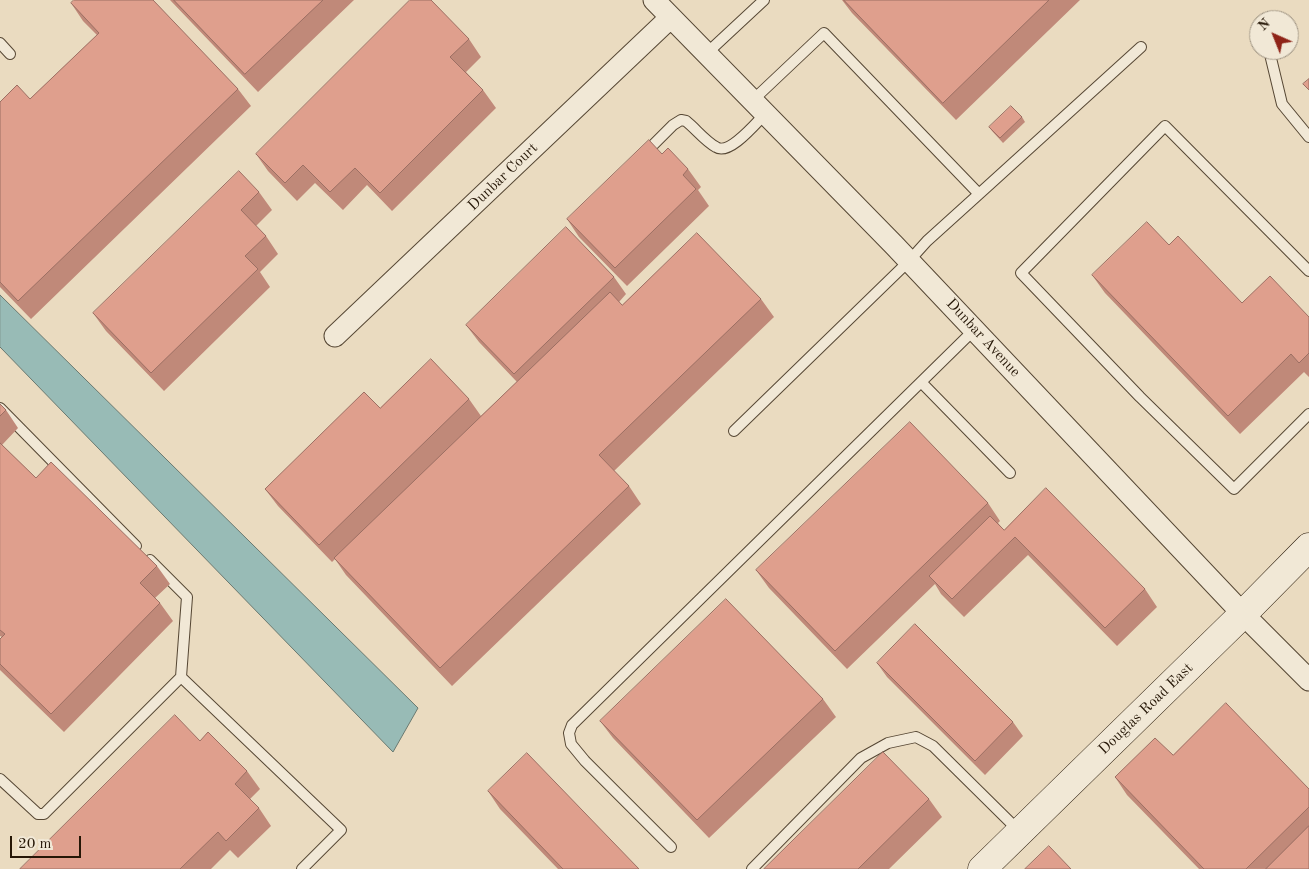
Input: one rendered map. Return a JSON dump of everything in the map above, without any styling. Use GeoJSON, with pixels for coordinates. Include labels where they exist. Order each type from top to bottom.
{"type":"FeatureCollection","features":[{"type":"Feature","properties":{"kind":"street","name":"Dunbar Avenue"},"geometry":{"type":"LineString","coordinates":[[654,0],[909,260],[1243,614],[1309,680]]}},
{"type":"Feature","properties":{"kind":"street","name":"Dunbar Court"},"geometry":{"type":"LineString","coordinates":[[335,336],[670,18]]}},
{"type":"Feature","properties":{"kind":"street","name":"Douglas Road East"},"geometry":{"type":"LineString","coordinates":[[982,869],[1309,547]]}},
{"type":"Feature","properties":{"kind":"lane"},"geometry":{"type":"LineString","coordinates":[[706,54],[760,1]]}},
{"type":"Feature","properties":{"kind":"lane"},"geometry":{"type":"LineString","coordinates":[[640,158],[673,125],[681,120],[686,121],[717,148],[725,149],[734,144],[758,108],[824,33],[979,194]]}},
{"type":"Feature","properties":{"kind":"lane"},"geometry":{"type":"LineString","coordinates":[[0,43],[10,54]]}},
{"type":"Feature","properties":{"kind":"lane"},"geometry":{"type":"LineString","coordinates":[[734,431],[928,241],[1141,47]]}},
{"type":"Feature","properties":{"kind":"lane"},"geometry":{"type":"LineString","coordinates":[[1272,60],[1282,104],[1309,137]]}},
{"type":"Feature","properties":{"kind":"lane"},"geometry":{"type":"LineString","coordinates":[[1309,271],[1165,126],[1021,273],[1140,397],[1234,489],[1309,414]]}},
{"type":"Feature","properties":{"kind":"lane"},"geometry":{"type":"LineString","coordinates":[[671,847],[585,761],[571,744],[569,733],[572,725],[974,330]]}},
{"type":"Feature","properties":{"kind":"lane"},"geometry":{"type":"LineString","coordinates":[[921,382],[1010,473]]}},
{"type":"Feature","properties":{"kind":"lane"},"geometry":{"type":"LineString","coordinates":[[0,408],[187,597],[181,677],[44,814],[38,814],[0,779]]}},
{"type":"Feature","properties":{"kind":"lane"},"geometry":{"type":"LineString","coordinates":[[181,677],[341,830],[302,869]]}},
{"type":"Feature","properties":{"kind":"lane"},"geometry":{"type":"LineString","coordinates":[[752,869],[861,758],[888,742],[916,737],[933,746],[1020,832]]}},
{"type":"Feature","properties":{"kind":"water"},"geometry":{"type":"Polygon","coordinates":[[[0,295],[418,708],[393,752],[0,347],[0,295]]]}},
{"type":"Feature","properties":{"kind":"building"},"geometry":{"type":"Polygon","coordinates":[[[74,0],[153,0],[238,89],[18,301],[0,282],[0,102],[17,85],[30,99],[99,33],[71,3],[74,0]]]}},
{"type":"Feature","properties":{"kind":"building"},"geometry":{"type":"Polygon","coordinates":[[[174,0],[323,0],[245,74],[174,0]]]}},
{"type":"Feature","properties":{"kind":"building"},"geometry":{"type":"Polygon","coordinates":[[[410,0],[431,0],[469,39],[450,57],[483,90],[380,193],[355,168],[330,192],[303,165],[285,183],[256,154],[410,0]]]}},
{"type":"Feature","properties":{"kind":"building"},"geometry":{"type":"Polygon","coordinates":[[[844,0],[1049,0],[943,103],[844,0]]]}},
{"type":"Feature","properties":{"kind":"building"},"geometry":{"type":"Polygon","coordinates":[[[1309,79],[1309,90],[1303,84],[1309,79]]]}},
{"type":"Feature","properties":{"kind":"building"},"geometry":{"type":"Polygon","coordinates":[[[1011,106],[1022,117],[1000,138],[989,127],[1011,106]]]}},
{"type":"Feature","properties":{"kind":"building"},"geometry":{"type":"Polygon","coordinates":[[[649,140],[662,154],[668,148],[688,169],[683,175],[696,189],[615,268],[567,219],[649,140]]]}},
{"type":"Feature","properties":{"kind":"building"},"geometry":{"type":"Polygon","coordinates":[[[239,171],[259,192],[241,210],[266,236],[245,256],[258,269],[151,373],[93,313],[239,171]]]}},
{"type":"Feature","properties":{"kind":"building"},"geometry":{"type":"Polygon","coordinates":[[[1147,222],[1169,245],[1178,236],[1242,303],[1270,276],[1309,317],[1309,353],[1299,363],[1291,354],[1228,416],[1092,275],[1147,222]]]}},
{"type":"Feature","properties":{"kind":"building"},"geometry":{"type":"Polygon","coordinates":[[[566,227],[614,277],[514,374],[466,325],[566,227]]]}},
{"type":"Feature","properties":{"kind":"building"},"geometry":{"type":"Polygon","coordinates":[[[697,233],[761,299],[599,455],[629,486],[440,668],[334,558],[610,292],[622,305],[697,233]]]}},
{"type":"Feature","properties":{"kind":"building"},"geometry":{"type":"Polygon","coordinates":[[[431,359],[469,399],[319,545],[265,489],[364,392],[380,408],[431,359]]]}},
{"type":"Feature","properties":{"kind":"building"},"geometry":{"type":"Polygon","coordinates":[[[0,404],[6,410],[0,416],[0,404]]]}},
{"type":"Feature","properties":{"kind":"building"},"geometry":{"type":"Polygon","coordinates":[[[910,422],[988,503],[835,651],[756,570],[910,422]]]}},
{"type":"Feature","properties":{"kind":"building"},"geometry":{"type":"Polygon","coordinates":[[[0,443],[36,478],[51,462],[157,566],[140,583],[160,603],[51,714],[0,664],[0,639],[5,634],[0,630],[0,443]]]}},
{"type":"Feature","properties":{"kind":"building"},"geometry":{"type":"Polygon","coordinates":[[[1046,488],[1145,589],[1105,628],[1015,537],[952,599],[929,576],[990,516],[1004,530],[1046,488]]]}},
{"type":"Feature","properties":{"kind":"building"},"geometry":{"type":"Polygon","coordinates":[[[726,599],[823,699],[697,820],[600,721],[726,599]]]}},
{"type":"Feature","properties":{"kind":"building"},"geometry":{"type":"Polygon","coordinates":[[[915,624],[1013,722],[975,761],[877,663],[915,624]]]}},
{"type":"Feature","properties":{"kind":"building"},"geometry":{"type":"Polygon","coordinates":[[[1226,703],[1309,789],[1309,807],[1246,869],[1204,869],[1115,777],[1155,738],[1173,755],[1226,703]]]}},
{"type":"Feature","properties":{"kind":"building"},"geometry":{"type":"Polygon","coordinates":[[[175,715],[200,741],[208,732],[247,771],[235,784],[259,808],[226,841],[218,832],[180,869],[20,869],[175,715]]]}},
{"type":"Feature","properties":{"kind":"building"},"geometry":{"type":"Polygon","coordinates":[[[883,752],[929,799],[858,869],[764,869],[883,752]]]}},
{"type":"Feature","properties":{"kind":"building"},"geometry":{"type":"Polygon","coordinates":[[[527,753],[639,869],[563,869],[488,791],[527,753]]]}},
{"type":"Feature","properties":{"kind":"building"},"geometry":{"type":"Polygon","coordinates":[[[1309,826],[1309,869],[1266,869],[1309,826]]]}},
{"type":"Feature","properties":{"kind":"building"},"geometry":{"type":"Polygon","coordinates":[[[1049,846],[1071,869],[1025,869],[1049,846]]]}}]}
